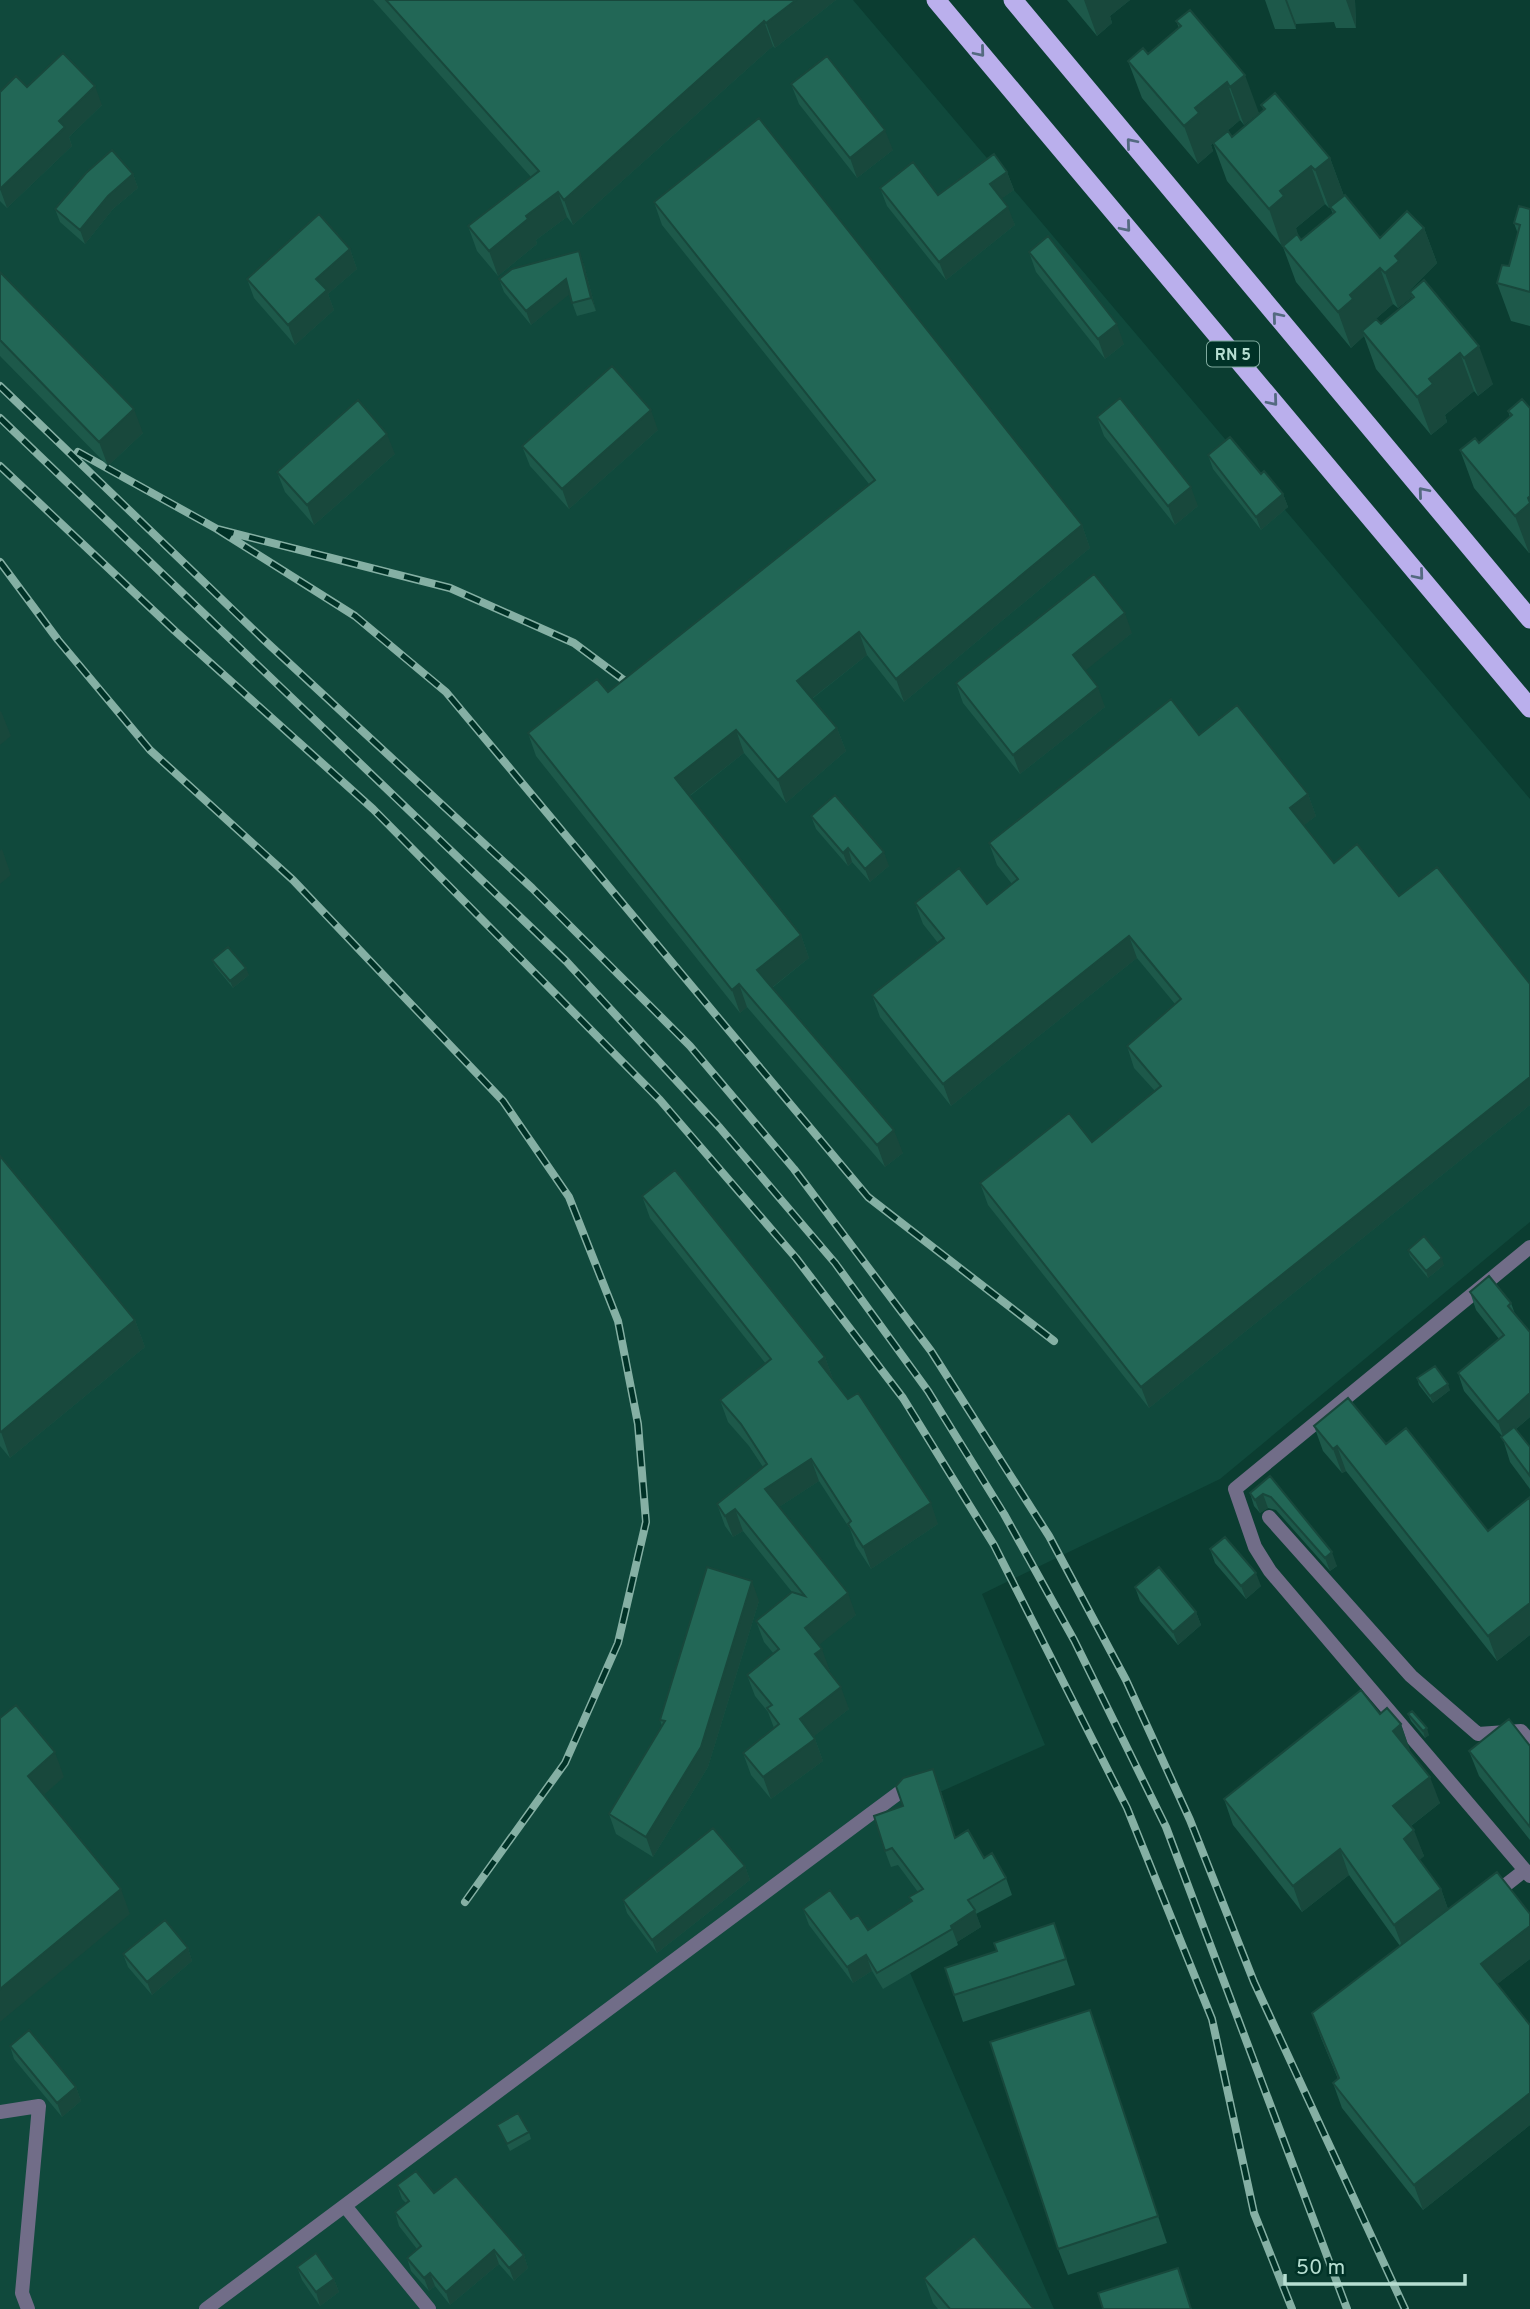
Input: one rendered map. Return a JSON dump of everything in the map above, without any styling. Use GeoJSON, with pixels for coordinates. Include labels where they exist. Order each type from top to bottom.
{"type":"FeatureCollection","features":[{"type":"Feature","properties":{"kind":"highway","name":"RN 5"},"geometry":{"type":"LineString","coordinates":[[936,0],[1530,708]]}},
{"type":"Feature","properties":{"kind":"highway"},"geometry":{"type":"LineString","coordinates":[[1013,0],[1530,619]]}},
{"type":"Feature","properties":{"kind":"street"},"geometry":{"type":"LineString","coordinates":[[1481,1904],[1527,1873],[1270,1571],[1255,1547],[1235,1489],[1530,1247]]}},
{"type":"Feature","properties":{"kind":"street"},"geometry":{"type":"LineString","coordinates":[[1269,1517],[1420,1684],[1478,1734],[1521,1731],[1530,1741]]}},
{"type":"Feature","properties":{"kind":"street"},"geometry":{"type":"LineString","coordinates":[[206,2309],[900,1792]]}},
{"type":"Feature","properties":{"kind":"street"},"geometry":{"type":"LineString","coordinates":[[0,2112],[39,2106],[22,2293],[28,2309]]}},
{"type":"Feature","properties":{"kind":"street"},"geometry":{"type":"LineString","coordinates":[[345,2206],[429,2309]]}},
{"type":"Feature","properties":{"kind":"shaded area"},"geometry":{"type":"Polygon","coordinates":[[[0,0],[853,0],[1530,799],[1530,1222],[1220,1479],[982,1594],[1045,1745],[931,1796],[978,1923],[908,1968],[1054,2309],[0,2309],[0,0]]]}},
{"type":"Feature","properties":{"kind":"building"},"geometry":{"type":"Polygon","coordinates":[[[386,0],[796,0],[766,23],[764,21],[564,200],[558,192],[526,216],[528,219],[489,251],[468,226],[539,171],[386,0]]]}},
{"type":"Feature","properties":{"kind":"building"},"geometry":{"type":"Polygon","coordinates":[[[1190,10],[1245,75],[1230,87],[1227,82],[1195,108],[1199,113],[1184,126],[1128,61],[1143,48],[1148,54],[1181,26],[1176,21],[1190,10]]]}},
{"type":"Feature","properties":{"kind":"building"},"geometry":{"type":"Polygon","coordinates":[[[63,53],[95,86],[59,121],[65,127],[0,189],[0,92],[16,76],[27,87],[63,53]]]}},
{"type":"Feature","properties":{"kind":"building"},"geometry":{"type":"Polygon","coordinates":[[[827,56],[885,130],[850,158],[791,84],[827,56]]]}},
{"type":"Feature","properties":{"kind":"building"},"geometry":{"type":"Polygon","coordinates":[[[1275,93],[1330,158],[1315,170],[1311,166],[1280,191],[1284,196],[1269,209],[1213,143],[1228,131],[1232,137],[1265,109],[1261,105],[1275,93]]]}},
{"type":"Feature","properties":{"kind":"building"},"geometry":{"type":"Polygon","coordinates":[[[759,118],[1082,525],[896,679],[859,632],[797,681],[837,728],[778,780],[736,730],[675,778],[801,935],[757,970],[894,1130],[877,1145],[739,984],[732,990],[528,733],[597,679],[608,692],[875,480],[654,202],[759,118]]]}},
{"type":"Feature","properties":{"kind":"building"},"geometry":{"type":"Polygon","coordinates":[[[112,150],[133,174],[108,196],[80,230],[55,209],[86,173],[112,150]]]}},
{"type":"Feature","properties":{"kind":"building"},"geometry":{"type":"Polygon","coordinates":[[[994,154],[1007,172],[990,184],[1008,207],[939,262],[880,188],[913,162],[938,195],[994,154]]]}},
{"type":"Feature","properties":{"kind":"building"},"geometry":{"type":"Polygon","coordinates":[[[1345,195],[1380,238],[1407,211],[1424,228],[1395,256],[1399,261],[1385,273],[1380,268],[1350,295],[1353,299],[1338,312],[1283,246],[1297,234],[1301,240],[1335,212],[1330,207],[1345,195]]]}},
{"type":"Feature","properties":{"kind":"building"},"geometry":{"type":"Polygon","coordinates":[[[1519,206],[1530,209],[1530,292],[1497,283],[1502,265],[1509,266],[1520,225],[1514,223],[1519,206]]]}},
{"type":"Feature","properties":{"kind":"building"},"geometry":{"type":"Polygon","coordinates":[[[319,214],[350,249],[316,279],[327,290],[288,325],[247,279],[319,214]]]}},
{"type":"Feature","properties":{"kind":"building"},"geometry":{"type":"Polygon","coordinates":[[[1048,236],[1117,324],[1098,339],[1029,252],[1048,236]]]}},
{"type":"Feature","properties":{"kind":"building"},"geometry":{"type":"Polygon","coordinates":[[[579,251],[591,298],[572,303],[566,279],[526,311],[499,279],[512,269],[579,251]]]}},
{"type":"Feature","properties":{"kind":"building"},"geometry":{"type":"Polygon","coordinates":[[[0,272],[134,409],[99,442],[0,340],[0,272]]]}},
{"type":"Feature","properties":{"kind":"building"},"geometry":{"type":"Polygon","coordinates":[[[1424,280],[1479,346],[1464,358],[1460,353],[1429,379],[1433,384],[1417,397],[1362,331],[1376,319],[1381,324],[1414,297],[1410,292],[1424,280]]]}},
{"type":"Feature","properties":{"kind":"building"},"geometry":{"type":"Polygon","coordinates":[[[612,366],[651,410],[562,489],[522,446],[612,366]]]}},
{"type":"Feature","properties":{"kind":"building"},"geometry":{"type":"Polygon","coordinates":[[[1120,398],[1191,487],[1168,506],[1097,417],[1120,398]]]}},
{"type":"Feature","properties":{"kind":"building"},"geometry":{"type":"Polygon","coordinates":[[[1522,399],[1530,408],[1530,503],[1515,516],[1460,450],[1475,438],[1479,443],[1512,415],[1508,411],[1522,399]]]}},
{"type":"Feature","properties":{"kind":"building"},"geometry":{"type":"Polygon","coordinates":[[[358,400],[387,434],[307,505],[277,472],[358,400]]]}},
{"type":"Feature","properties":{"kind":"building"},"geometry":{"type":"Polygon","coordinates":[[[1230,437],[1261,474],[1264,471],[1283,494],[1256,517],[1208,455],[1230,437]]]}},
{"type":"Feature","properties":{"kind":"building"},"geometry":{"type":"Polygon","coordinates":[[[1094,574],[1125,613],[1073,655],[1098,687],[1013,755],[956,683],[1094,574]]]}},
{"type":"Feature","properties":{"kind":"building"},"geometry":{"type":"Polygon","coordinates":[[[1171,699],[1199,735],[1237,705],[1308,794],[1290,808],[1334,863],[1357,844],[1399,896],[1437,867],[1530,984],[1530,1077],[1141,1387],[980,1183],[1069,1113],[1092,1142],[1161,1086],[1127,1046],[1181,999],[1129,936],[943,1084],[872,995],[944,938],[915,903],[959,868],[987,904],[1018,879],[989,843],[1171,699]]]}},
{"type":"Feature","properties":{"kind":"building"},"geometry":{"type":"Polygon","coordinates":[[[835,795],[884,852],[865,869],[848,848],[843,853],[811,816],[835,795]]]}},
{"type":"Feature","properties":{"kind":"building"},"geometry":{"type":"Polygon","coordinates":[[[228,947],[246,968],[230,981],[212,960],[228,947]]]}},
{"type":"Feature","properties":{"kind":"building"},"geometry":{"type":"Polygon","coordinates":[[[0,1156],[135,1320],[1,1432],[0,1431],[0,1156]]]}},
{"type":"Feature","properties":{"kind":"building"},"geometry":{"type":"Polygon","coordinates":[[[675,1170],[825,1357],[819,1362],[848,1399],[858,1393],[931,1503],[863,1547],[848,1524],[851,1521],[811,1459],[765,1489],[848,1593],[805,1628],[822,1649],[815,1654],[841,1687],[800,1719],[815,1739],[763,1777],[743,1753],[779,1724],[767,1708],[772,1705],[747,1675],[779,1649],[756,1621],[792,1592],[805,1596],[735,1509],[725,1516],[717,1504],[767,1464],[741,1424],[720,1400],[771,1359],[642,1196],[675,1170]]]}},
{"type":"Feature","properties":{"kind":"building"},"geometry":{"type":"Polygon","coordinates":[[[1424,1236],[1442,1258],[1426,1271],[1408,1250],[1424,1236]]]}},
{"type":"Feature","properties":{"kind":"building"},"geometry":{"type":"Polygon","coordinates":[[[1489,1276],[1511,1303],[1508,1306],[1530,1332],[1530,1393],[1498,1422],[1458,1373],[1504,1335],[1470,1292],[1489,1276]]]}},
{"type":"Feature","properties":{"kind":"building"},"geometry":{"type":"Polygon","coordinates":[[[1435,1366],[1448,1384],[1430,1396],[1417,1378],[1435,1366]]]}},
{"type":"Feature","properties":{"kind":"building"},"geometry":{"type":"Polygon","coordinates":[[[1348,1398],[1386,1444],[1406,1428],[1488,1531],[1530,1497],[1530,1603],[1488,1636],[1337,1446],[1333,1449],[1314,1426],[1348,1398]]]}},
{"type":"Feature","properties":{"kind":"building"},"geometry":{"type":"Polygon","coordinates":[[[1514,1427],[1530,1447],[1530,1476],[1501,1437],[1514,1427]]]}},
{"type":"Feature","properties":{"kind":"building"},"geometry":{"type":"Polygon","coordinates":[[[1270,1476],[1332,1552],[1325,1558],[1271,1497],[1263,1494],[1255,1500],[1250,1493],[1270,1476]]]}},
{"type":"Feature","properties":{"kind":"building"},"geometry":{"type":"Polygon","coordinates":[[[1225,1537],[1256,1573],[1241,1586],[1210,1549],[1225,1537]]]}},
{"type":"Feature","properties":{"kind":"building"},"geometry":{"type":"Polygon","coordinates":[[[707,1567],[752,1581],[701,1747],[646,1837],[609,1814],[665,1721],[660,1720],[707,1567]]]}},
{"type":"Feature","properties":{"kind":"building"},"geometry":{"type":"Polygon","coordinates":[[[1159,1567],[1196,1612],[1173,1632],[1135,1587],[1159,1567]]]}},
{"type":"Feature","properties":{"kind":"building"},"geometry":{"type":"Polygon","coordinates":[[[1361,1690],[1380,1714],[1387,1708],[1401,1724],[1393,1731],[1430,1777],[1393,1806],[1414,1830],[1404,1839],[1441,1889],[1394,1925],[1340,1849],[1293,1886],[1224,1799],[1361,1690]]]}},
{"type":"Feature","properties":{"kind":"building"},"geometry":{"type":"Polygon","coordinates":[[[16,1705],[55,1752],[28,1776],[121,1889],[0,1989],[0,1718],[16,1705]]]}},
{"type":"Feature","properties":{"kind":"building"},"geometry":{"type":"Polygon","coordinates":[[[1412,1711],[1427,1728],[1423,1731],[1408,1714],[1412,1711]]]}},
{"type":"Feature","properties":{"kind":"building"},"geometry":{"type":"Polygon","coordinates":[[[1509,1719],[1530,1746],[1530,1827],[1469,1751],[1509,1719]]]}},
{"type":"Feature","properties":{"kind":"building"},"geometry":{"type":"Polygon","coordinates":[[[933,1769],[955,1838],[968,1830],[984,1858],[992,1853],[1006,1878],[968,1900],[975,1910],[951,1926],[952,1929],[877,1973],[866,1955],[847,1967],[803,1909],[830,1890],[851,1919],[858,1915],[868,1930],[912,1901],[909,1897],[923,1889],[892,1848],[885,1851],[874,1816],[903,1806],[896,1786],[903,1778],[933,1769]]]}},
{"type":"Feature","properties":{"kind":"building"},"geometry":{"type":"Polygon","coordinates":[[[713,1828],[745,1866],[652,1940],[623,1900],[713,1828]]]}},
{"type":"Feature","properties":{"kind":"building"},"geometry":{"type":"Polygon","coordinates":[[[1497,1872],[1530,1914],[1530,1926],[1481,1964],[1530,2025],[1530,2093],[1414,2185],[1333,2083],[1339,2078],[1312,2013],[1497,1872]]]}},
{"type":"Feature","properties":{"kind":"building"},"geometry":{"type":"Polygon","coordinates":[[[165,1920],[188,1948],[147,1982],[123,1954],[165,1920]]]}},
{"type":"Feature","properties":{"kind":"building"},"geometry":{"type":"Polygon","coordinates":[[[1054,1923],[1066,1959],[954,1995],[945,1968],[997,1951],[994,1943],[1054,1923]]]}},
{"type":"Feature","properties":{"kind":"building"},"geometry":{"type":"Polygon","coordinates":[[[1090,2010],[1158,2216],[1058,2249],[990,2042],[1090,2010]]]}},
{"type":"Feature","properties":{"kind":"building"},"geometry":{"type":"Polygon","coordinates":[[[29,2030],[76,2087],[57,2103],[10,2046],[29,2030]]]}},
{"type":"Feature","properties":{"kind":"building"},"geometry":{"type":"Polygon","coordinates":[[[518,2113],[529,2132],[507,2144],[497,2125],[518,2113]]]}},
{"type":"Feature","properties":{"kind":"building"},"geometry":{"type":"Polygon","coordinates":[[[416,2171],[434,2193],[456,2176],[524,2255],[509,2268],[494,2250],[446,2292],[430,2273],[424,2278],[407,2258],[421,2246],[395,2212],[409,2201],[397,2185],[416,2171]]]}},
{"type":"Feature","properties":{"kind":"building"},"geometry":{"type":"Polygon","coordinates":[[[974,2236],[1034,2309],[950,2309],[924,2278],[974,2236]]]}},
{"type":"Feature","properties":{"kind":"building"},"geometry":{"type":"Polygon","coordinates":[[[316,2253],[334,2279],[316,2292],[297,2267],[316,2253]]]}},
{"type":"Feature","properties":{"kind":"building"},"geometry":{"type":"Polygon","coordinates":[[[1178,2268],[1191,2309],[1103,2309],[1098,2293],[1178,2268]]]}},
{"type":"Feature","properties":{"kind":"railway"},"geometry":{"type":"LineString","coordinates":[[0,386],[262,638],[532,888],[690,1046],[794,1169],[931,1351],[1049,1536],[1126,1680],[1190,1820],[1254,1982],[1405,2309]]}},
{"type":"Feature","properties":{"kind":"railway"},"geometry":{"type":"LineString","coordinates":[[0,418],[566,961],[720,1128],[835,1263],[928,1391],[1004,1514],[1074,1640],[1166,1827],[1347,2309]]}},
{"type":"Feature","properties":{"kind":"railway"},"geometry":{"type":"LineString","coordinates":[[78,452],[217,529],[450,588],[574,643],[625,681]]}},
{"type":"Feature","properties":{"kind":"railway"},"geometry":{"type":"LineString","coordinates":[[0,466],[175,631],[373,809],[660,1100],[796,1258],[903,1398],[994,1545],[1127,1808],[1212,2019],[1254,2213],[1292,2309]]}},
{"type":"Feature","properties":{"kind":"railway"},"geometry":{"type":"LineString","coordinates":[[217,529],[355,616],[446,692],[868,1197],[1054,1341]]}},
{"type":"Feature","properties":{"kind":"railway"},"geometry":{"type":"LineString","coordinates":[[0,562],[58,640],[150,750],[293,880],[503,1101],[569,1197],[618,1321],[638,1424],[646,1522],[618,1643],[565,1763],[465,1902]]}}]}
